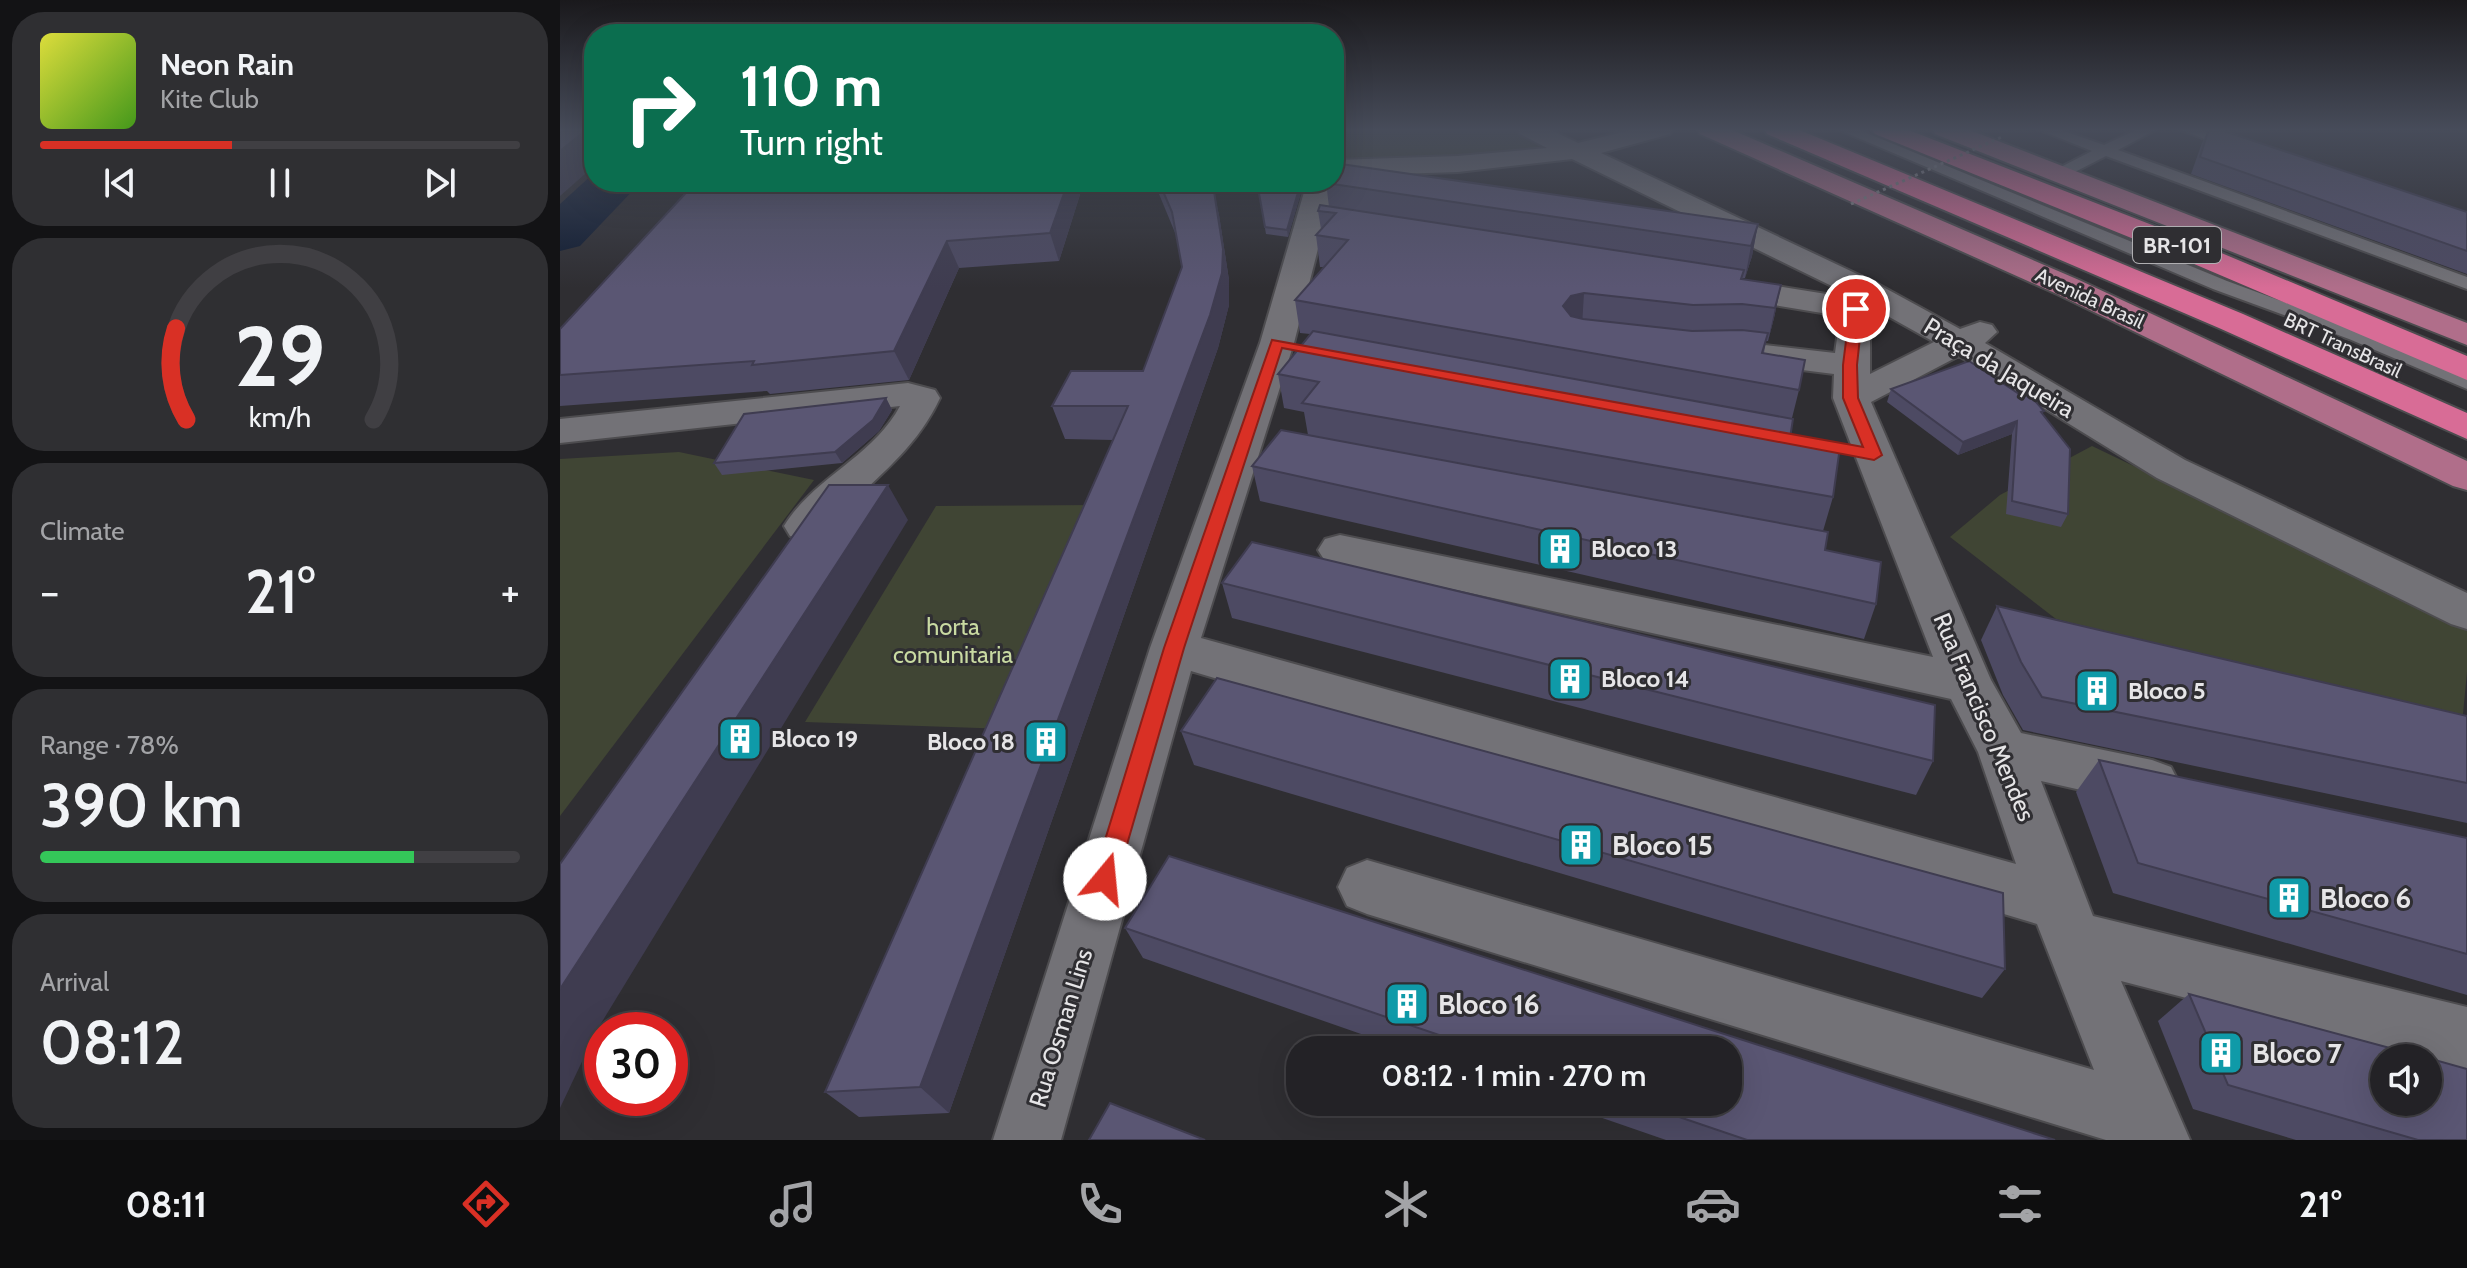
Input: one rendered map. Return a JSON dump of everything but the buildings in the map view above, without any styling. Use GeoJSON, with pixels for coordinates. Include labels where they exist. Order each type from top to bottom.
{"type":"FeatureCollection","features":[{"type":"Feature","properties":{"kind":"highway","name":"Avenida Brasil"},"geometry":{"type":"LineString","coordinates":[[1902,182],[2231,321],[2467,427]]}},
{"type":"Feature","properties":{"kind":"highway","name":"BR-101"},"geometry":{"type":"LineString","coordinates":[[2020,182],[2127,224],[2467,369]]}},
{"type":"Feature","properties":{"kind":"highway"},"geometry":{"type":"LineString","coordinates":[[1975,213],[2467,452]]}},
{"type":"Feature","properties":{"kind":"main road","name":"Avenida Brasil"},"geometry":{"type":"LineString","coordinates":[[1830,182],[2068,287],[2467,477]]}},
{"type":"Feature","properties":{"kind":"main road"},"geometry":{"type":"LineString","coordinates":[[2084,182],[2467,335]]}},
{"type":"Feature","properties":{"kind":"street","name":"Praça da Jaqueira"},"geometry":{"type":"LineString","coordinates":[[1635,182],[1860,299],[1973,336],[2171,469],[2467,612]]}},
{"type":"Feature","properties":{"kind":"street","name":"Rua Osman Lins"},"geometry":{"type":"LineString","coordinates":[[1027,1140],[1174,648],[1258,444],[1292,346],[1324,210]]}},
{"type":"Feature","properties":{"kind":"street"},"geometry":{"type":"LineString","coordinates":[[1685,281],[1860,299]]}},
{"type":"Feature","properties":{"kind":"street","name":"Rua Francisco Mendes"},"geometry":{"type":"LineString","coordinates":[[1860,299],[1850,382],[1852,450],[1898,565],[2004,751],[2066,922],[2152,1129]]}},
{"type":"Feature","properties":{"kind":"street"},"geometry":{"type":"LineString","coordinates":[[1688,351],[1736,350],[1850,382],[1973,336]]}},
{"type":"Feature","properties":{"kind":"street"},"geometry":{"type":"LineString","coordinates":[[560,431],[908,394],[922,398],[902,436],[820,509],[776,566]]}},
{"type":"Feature","properties":{"kind":"street"},"geometry":{"type":"LineString","coordinates":[[1340,550],[1968,683]]}},
{"type":"Feature","properties":{"kind":"street"},"geometry":{"type":"LineString","coordinates":[[1174,648],[2066,922],[2467,1039]]}},
{"type":"Feature","properties":{"kind":"street"},"geometry":{"type":"LineString","coordinates":[[2004,751],[2205,794]]}},
{"type":"Feature","properties":{"kind":"street"},"geometry":{"type":"LineString","coordinates":[[1367,887],[2152,1129]]}},
{"type":"Feature","properties":{"kind":"lane","name":"BRT TransBrasil"},"geometry":{"type":"LineString","coordinates":[[1972,182],[2220,285],[2356,335],[2467,383]]}},
{"type":"Feature","properties":{"kind":"lane"},"geometry":{"type":"LineString","coordinates":[[2193,182],[2467,283]]}},
{"type":"Feature","properties":{"kind":"lane","name":"BRT TransBrasil"},"geometry":{"type":"LineString","coordinates":[[2220,285],[2340,346],[2467,402]]}},
{"type":"Feature","properties":{"kind":"path"},"geometry":{"type":"LineString","coordinates":[[1851,204],[1900,182]]}},
{"type":"Feature","properties":{"kind":"green space"},"geometry":{"type":"Polygon","coordinates":[[[2092,446],[2467,626],[2462,724],[2056,619],[1950,537],[2000,495],[2092,446]]]}},
{"type":"Feature","properties":{"kind":"green space"},"geometry":{"type":"Polygon","coordinates":[[[679,452],[814,480],[560,816],[560,459],[679,452]]]}},
{"type":"Feature","properties":{"kind":"green space","name":"horta comunitaria"},"geometry":{"type":"Polygon","coordinates":[[[1102,505],[1008,729],[805,722],[936,506],[1102,505]]]}},
{"type":"Feature","properties":{"kind":"waterway"},"geometry":{"type":"LineString","coordinates":[[560,234],[604,192]]}},
{"type":"Feature","properties":{"kind":"place","name":"Bloco 13"},"geometry":{"type":"Point","coordinates":[1560,549]}},
{"type":"Feature","properties":{"kind":"place","name":"Bloco 14"},"geometry":{"type":"Point","coordinates":[1570,679]}},
{"type":"Feature","properties":{"kind":"place","name":"Bloco 5"},"geometry":{"type":"Point","coordinates":[2097,691]}},
{"type":"Feature","properties":{"kind":"place","name":"Bloco 19"},"geometry":{"type":"Point","coordinates":[740,739]}},
{"type":"Feature","properties":{"kind":"place","name":"Bloco 18"},"geometry":{"type":"Point","coordinates":[1046,742]}},
{"type":"Feature","properties":{"kind":"place","name":"Bloco 15"},"geometry":{"type":"Point","coordinates":[1581,845]}},
{"type":"Feature","properties":{"kind":"place","name":"Bloco 6"},"geometry":{"type":"Point","coordinates":[2289,898]}},
{"type":"Feature","properties":{"kind":"place","name":"Bloco 16"},"geometry":{"type":"Point","coordinates":[1407,1004]}},
{"type":"Feature","properties":{"kind":"place","name":"Bloco 7"},"geometry":{"type":"Point","coordinates":[2221,1053]}},
{"type":"Feature","properties":{"kind":"route"},"geometry":{"type":"LineString","coordinates":[[1105,879],[1174,648],[1277,343],[1874,455],[1851,398],[1850,365],[1856,309]]}}]}
